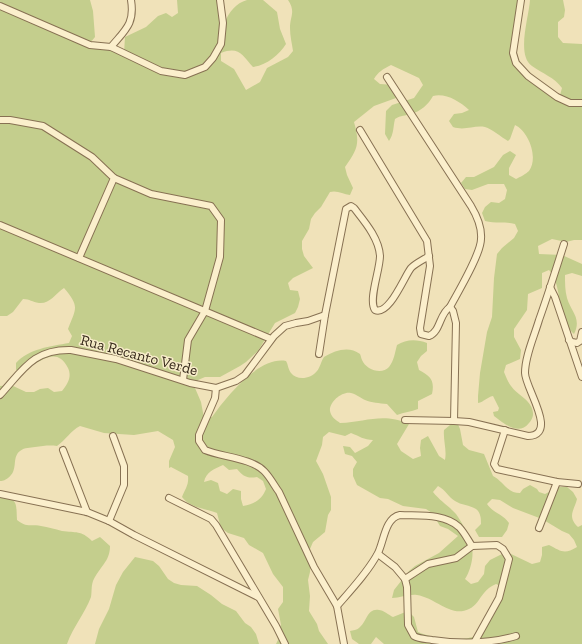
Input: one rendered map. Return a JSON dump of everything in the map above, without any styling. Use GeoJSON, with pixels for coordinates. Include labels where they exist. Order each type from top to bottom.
{"type":"FeatureCollection","features":[{"type":"Feature","properties":{"kind":"street"},"geometry":{"type":"LineString","coordinates":[[111,47],[130,24],[133,11],[131,0]]}},
{"type":"Feature","properties":{"kind":"street"},"geometry":{"type":"LineString","coordinates":[[0,6],[90,45],[111,47],[161,71],[185,75],[205,67],[213,58],[221,44],[223,23],[220,0]]}},
{"type":"Feature","properties":{"kind":"street"},"geometry":{"type":"LineString","coordinates":[[521,0],[513,53],[516,63],[528,76],[557,98],[570,103],[582,103]]}},
{"type":"Feature","properties":{"kind":"street"},"geometry":{"type":"LineString","coordinates":[[360,130],[427,241],[430,266],[420,328],[421,334],[429,336],[435,332],[445,312],[450,307],[480,247],[481,232],[479,223],[471,206],[387,77]]}},
{"type":"Feature","properties":{"kind":"street"},"geometry":{"type":"LineString","coordinates":[[0,120],[10,120],[43,126],[92,157],[114,178],[151,194],[211,206],[221,220],[220,257],[205,312],[188,340],[183,380]]}},
{"type":"Feature","properties":{"kind":"street"},"geometry":{"type":"LineString","coordinates":[[79,258],[114,178]]}},
{"type":"Feature","properties":{"kind":"street"},"geometry":{"type":"LineString","coordinates":[[319,354],[345,210],[349,206],[354,208],[364,221],[375,238],[378,246],[380,255],[372,302],[375,310],[380,311],[385,309],[400,288],[410,269],[415,264],[429,256]]}},
{"type":"Feature","properties":{"kind":"street"},"geometry":{"type":"LineString","coordinates":[[0,225],[271,340]]}},
{"type":"Feature","properties":{"kind":"street"},"geometry":{"type":"LineString","coordinates":[[405,420],[469,422],[528,436],[533,436],[539,432],[542,424],[537,406],[525,376],[525,368],[533,338],[564,244]]}},
{"type":"Feature","properties":{"kind":"street"},"geometry":{"type":"LineString","coordinates":[[550,287],[555,297],[582,377]]}},
{"type":"Feature","properties":{"kind":"street"},"geometry":{"type":"LineString","coordinates":[[450,307],[453,311],[456,323],[454,421]]}},
{"type":"Feature","properties":{"kind":"street"},"geometry":{"type":"LineString","coordinates":[[325,315],[308,321],[285,326],[271,340],[245,375],[236,381],[216,388],[216,398],[199,435],[199,441],[205,450],[249,462],[264,471],[279,492],[314,567],[337,606],[344,644]]}},
{"type":"Feature","properties":{"kind":"street"},"geometry":{"type":"LineString","coordinates":[[569,340],[577,343],[580,341],[582,332]]}},
{"type":"Feature","properties":{"kind":"street","name":"Rua Recanto Verde"},"geometry":{"type":"LineString","coordinates":[[0,396],[32,361],[48,352],[55,350],[71,350],[116,359],[183,380],[216,388]]}},
{"type":"Feature","properties":{"kind":"street"},"geometry":{"type":"LineString","coordinates":[[504,430],[494,464],[495,467],[557,482],[578,484]]}},
{"type":"Feature","properties":{"kind":"street"},"geometry":{"type":"LineString","coordinates":[[109,521],[124,485],[125,476],[124,466],[113,436]]}},
{"type":"Feature","properties":{"kind":"street"},"geometry":{"type":"LineString","coordinates":[[63,450],[87,512]]}},
{"type":"Feature","properties":{"kind":"street"},"geometry":{"type":"LineString","coordinates":[[539,528],[557,482]]}},
{"type":"Feature","properties":{"kind":"street"},"geometry":{"type":"LineString","coordinates":[[0,494],[87,512],[109,521],[258,597]]}},
{"type":"Feature","properties":{"kind":"street"},"geometry":{"type":"LineString","coordinates":[[168,498],[214,522],[276,626],[285,644]]}},
{"type":"Feature","properties":{"kind":"street"},"geometry":{"type":"LineString","coordinates":[[337,606],[378,554],[389,523],[393,518],[400,514],[434,517],[451,522],[459,527],[472,546]]}},
{"type":"Feature","properties":{"kind":"street"},"geometry":{"type":"LineString","coordinates":[[405,579],[428,564],[456,558],[472,546],[497,545],[503,549],[509,559],[499,598],[474,643]]}},
{"type":"Feature","properties":{"kind":"street"},"geometry":{"type":"LineString","coordinates":[[378,554],[395,567],[405,579],[407,587],[408,625],[414,636],[446,643],[491,642],[516,636]]}},
{"type":"Feature","properties":{"kind":"street"},"geometry":{"type":"LineString","coordinates":[[238,588],[249,580]]}},
{"type":"Feature","properties":{"kind":"green space"},"geometry":{"type":"Polygon","coordinates":[[[0,0],[90,0],[93,11],[95,37],[90,43],[124,53],[125,37],[146,27],[158,16],[166,13],[172,17],[178,13],[177,0],[218,0],[219,18],[225,22],[231,11],[239,3],[247,0],[263,0],[277,12],[280,29],[286,44],[283,48],[268,62],[253,67],[243,55],[236,51],[221,53],[221,61],[234,69],[246,90],[260,82],[267,68],[288,57],[293,51],[290,28],[292,8],[288,0],[518,0],[516,45],[519,62],[522,68],[530,76],[560,95],[562,88],[559,84],[527,61],[524,45],[530,0],[563,0],[565,10],[564,17],[558,22],[558,37],[563,43],[582,44],[582,240],[566,242],[552,239],[538,246],[539,254],[562,255],[582,264],[582,276],[572,273],[565,275],[565,290],[577,324],[574,334],[564,320],[557,285],[549,270],[542,273],[542,288],[528,294],[527,310],[514,329],[514,337],[521,350],[520,359],[506,365],[504,372],[511,386],[528,402],[533,410],[532,419],[529,423],[521,429],[516,429],[494,416],[493,412],[498,411],[499,408],[493,396],[478,403],[480,373],[487,332],[492,317],[497,254],[514,238],[518,231],[515,224],[485,221],[482,213],[485,207],[491,202],[499,203],[505,199],[507,190],[504,184],[488,184],[472,190],[465,189],[461,183],[466,177],[474,177],[494,167],[503,155],[510,151],[516,155],[509,168],[509,175],[516,179],[529,171],[532,165],[533,159],[531,145],[528,138],[520,128],[515,125],[508,141],[494,131],[485,127],[453,127],[449,121],[454,114],[469,110],[452,98],[438,95],[433,96],[426,105],[418,111],[395,119],[393,133],[389,141],[385,134],[386,111],[392,105],[414,98],[423,85],[419,78],[391,65],[377,74],[374,79],[380,84],[395,85],[399,91],[396,98],[374,106],[354,122],[357,135],[357,146],[345,167],[353,188],[350,195],[330,192],[321,207],[311,219],[309,229],[302,241],[304,256],[313,268],[293,278],[288,283],[290,290],[298,291],[300,299],[295,313],[275,323],[258,351],[246,362],[220,377],[205,377],[198,380],[195,388],[201,402],[204,418],[212,417],[234,389],[254,371],[276,361],[286,361],[294,376],[304,378],[311,376],[317,371],[324,357],[333,352],[351,350],[360,354],[364,364],[370,369],[382,371],[391,365],[397,345],[412,340],[427,343],[427,351],[417,362],[419,370],[431,379],[433,389],[432,394],[418,401],[418,409],[397,415],[387,404],[370,402],[357,395],[347,393],[340,395],[334,401],[330,408],[331,415],[340,423],[383,418],[400,420],[409,424],[397,444],[401,451],[413,459],[421,456],[421,440],[428,436],[439,456],[445,460],[446,452],[444,430],[457,422],[463,445],[469,450],[484,454],[493,476],[508,489],[520,493],[523,489],[530,485],[539,492],[545,494],[559,487],[567,487],[573,492],[577,499],[572,513],[573,520],[578,527],[582,525],[582,644],[384,644],[376,637],[371,644],[359,644],[352,639],[350,631],[359,628],[370,613],[375,610],[382,611],[393,617],[408,611],[414,617],[418,632],[439,638],[464,639],[477,635],[503,587],[496,584],[492,586],[474,606],[462,611],[450,609],[417,595],[392,598],[394,590],[409,571],[415,566],[439,553],[458,536],[448,529],[440,526],[432,513],[426,509],[403,506],[388,499],[380,498],[357,485],[353,476],[353,469],[357,462],[352,456],[345,454],[343,446],[350,447],[355,453],[368,446],[373,440],[364,439],[351,433],[345,436],[329,432],[323,437],[322,445],[316,461],[323,474],[331,497],[331,510],[328,515],[325,532],[313,542],[310,549],[311,557],[308,580],[310,596],[309,611],[317,624],[319,631],[328,644],[276,644],[278,640],[277,632],[281,625],[278,609],[283,602],[283,587],[273,574],[263,553],[249,545],[244,538],[228,533],[221,528],[217,513],[193,506],[185,501],[182,497],[187,484],[188,476],[171,467],[169,468],[169,461],[175,447],[173,440],[158,431],[134,435],[104,433],[80,426],[73,430],[57,446],[28,448],[20,451],[17,454],[11,475],[5,480],[0,481],[0,386],[11,385],[26,392],[34,392],[40,389],[48,388],[54,392],[62,391],[68,383],[70,374],[63,360],[57,357],[51,357],[23,369],[16,370],[16,363],[21,358],[33,351],[69,343],[72,336],[68,329],[75,308],[72,299],[64,288],[43,303],[23,299],[13,312],[7,316],[0,316],[0,0]],[[223,465],[209,473],[204,482],[211,480],[218,483],[220,491],[227,494],[233,489],[241,491],[243,506],[251,504],[262,496],[266,489],[263,481],[257,477],[250,478],[237,469],[229,470],[223,465]],[[438,486],[433,492],[456,514],[470,540],[472,560],[465,579],[471,584],[478,582],[484,574],[485,566],[490,560],[504,553],[511,554],[532,564],[540,562],[542,547],[549,545],[563,551],[569,551],[577,547],[569,534],[542,519],[513,508],[500,500],[492,499],[487,504],[492,510],[509,523],[507,530],[502,537],[479,537],[475,530],[481,524],[479,512],[474,508],[455,501],[438,486]]]}},
{"type":"Feature","properties":{"kind":"green space"},"geometry":{"type":"Polygon","coordinates":[[[0,494],[15,502],[17,520],[23,524],[44,526],[62,531],[78,533],[85,535],[92,541],[100,537],[110,546],[110,552],[93,581],[91,597],[67,644],[0,644],[0,494]]]}},
{"type":"Feature","properties":{"kind":"green space"},"geometry":{"type":"Polygon","coordinates":[[[135,557],[153,561],[159,566],[168,579],[174,583],[197,586],[222,604],[236,611],[256,634],[259,644],[95,644],[99,629],[109,609],[116,585],[123,572],[135,557]]]}}]}
